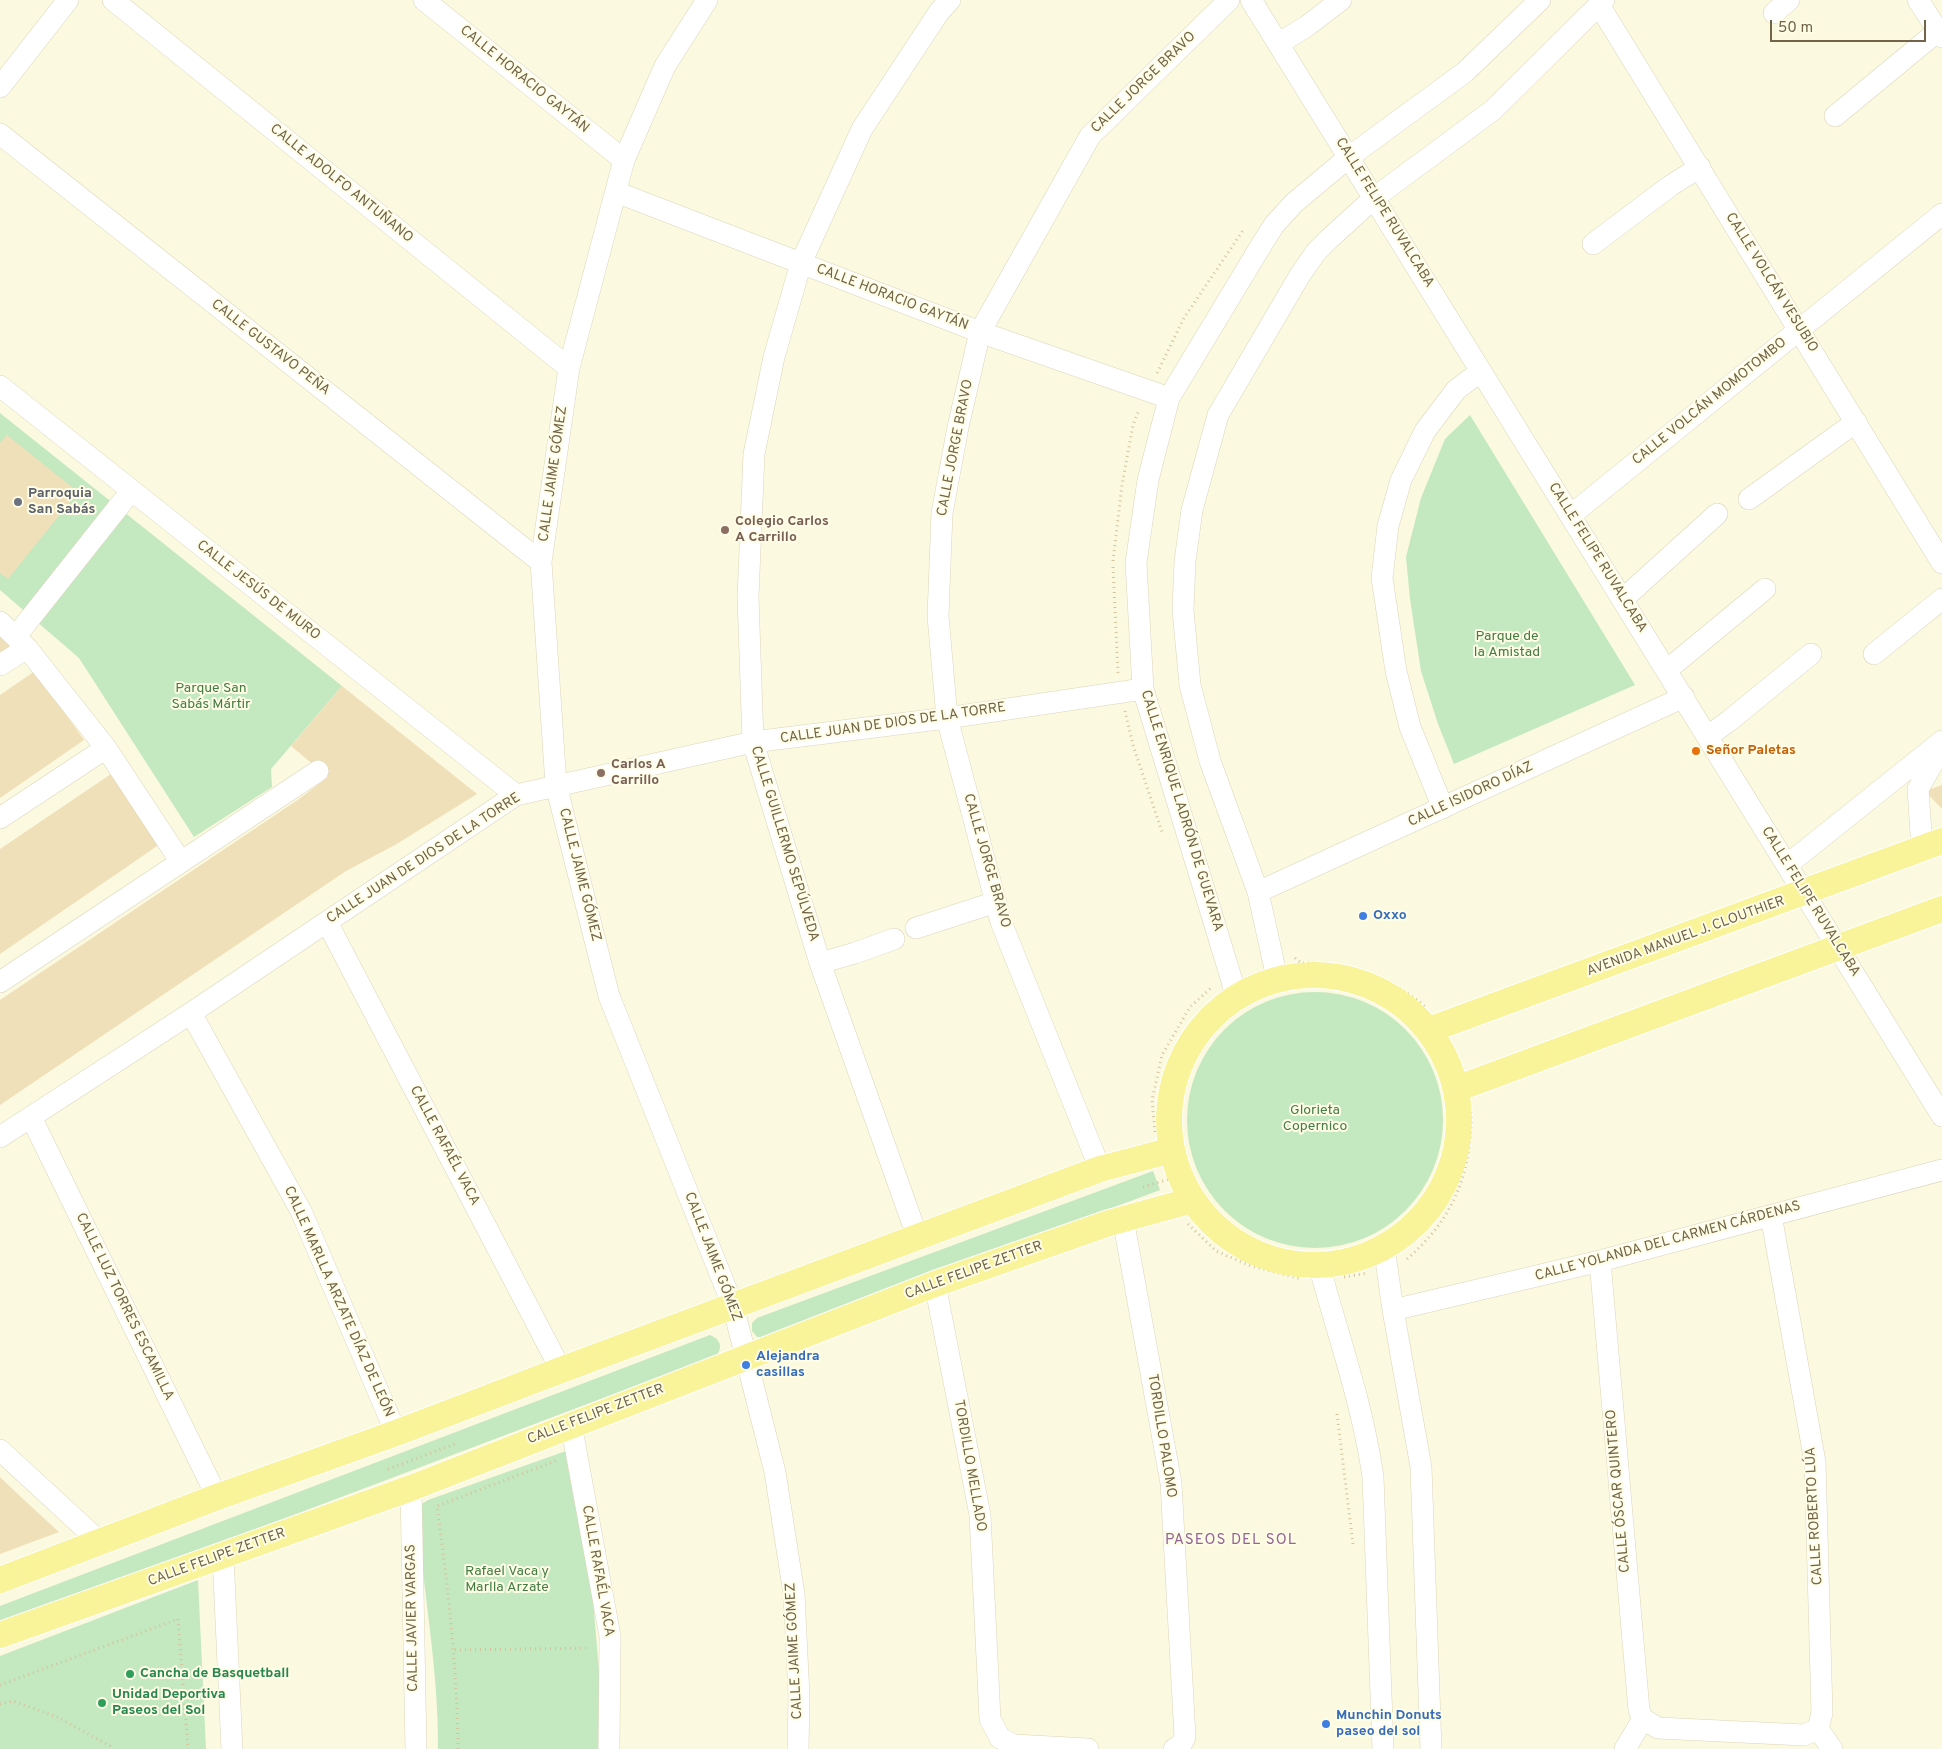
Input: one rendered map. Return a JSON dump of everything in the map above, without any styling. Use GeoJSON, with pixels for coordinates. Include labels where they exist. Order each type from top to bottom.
{"type":"FeatureCollection","features":[{"type":"Feature","properties":{"kind":"main road","name":"AVENIDA MANUEL J. CLOUTHIER"},"geometry":{"type":"LineString","coordinates":[[1436,1028],[1932,845]]}},
{"type":"Feature","properties":{"kind":"main road"},"geometry":{"type":"LineString","coordinates":[[1461,1087],[1942,909]]}},
{"type":"Feature","properties":{"kind":"main road"},"geometry":{"type":"LineString","coordinates":[[1305,974],[1333,975],[1360,982],[1386,993],[1436,1028],[1441,1049],[1461,1087],[1457,1149],[1448,1178],[1433,1204],[1386,1258],[1355,1260],[1321,1272],[1261,1255],[1235,1241],[1212,1222],[1194,1200],[1180,1176],[1172,1150],[1169,1115],[1174,1080],[1187,1048],[1208,1020],[1234,997],[1277,978],[1305,974]]}},
{"type":"Feature","properties":{"kind":"main road"},"geometry":{"type":"LineString","coordinates":[[0,1580],[917,1236],[1100,1169],[1172,1150]]}},
{"type":"Feature","properties":{"kind":"main road","name":"CALLE FELIPE ZETTER"},"geometry":{"type":"LineString","coordinates":[[0,1635],[411,1488],[571,1424],[747,1358],[935,1284],[1123,1219],[1194,1200]]}},
{"type":"Feature","properties":{"kind":"street"},"geometry":{"type":"LineString","coordinates":[[0,87],[68,0]]}},
{"type":"Feature","properties":{"kind":"street","name":"CALLE ADOLFO ANTUÑANO"},"geometry":{"type":"LineString","coordinates":[[113,0],[569,368]]}},
{"type":"Feature","properties":{"kind":"street","name":"CALLE HORACIO GAYTÁN"},"geometry":{"type":"LineString","coordinates":[[424,0],[624,160]]}},
{"type":"Feature","properties":{"kind":"street","name":"CALLE JAIME GÓMEZ"},"geometry":{"type":"LineString","coordinates":[[707,0],[666,66],[624,160],[569,368],[541,562],[556,785],[610,996],[733,1306],[775,1472],[794,1594],[800,1696],[798,1749]]}},
{"type":"Feature","properties":{"kind":"street","name":"CALLE GUILLERMO SEPÚLVEDA"},"geometry":{"type":"LineString","coordinates":[[917,1236],[820,963],[753,742],[748,597],[754,454],[774,357],[801,263],[862,130],[939,12],[950,0]]}},
{"type":"Feature","properties":{"kind":"street","name":"CALLE JORGE BRAVO"},"geometry":{"type":"LineString","coordinates":[[1100,1169],[1001,922],[947,718],[938,616],[942,513],[958,427],[980,332],[1090,136],[1229,0]]}},
{"type":"Feature","properties":{"kind":"street","name":"CALLE FELIPE RUVALCABA"},"geometry":{"type":"LineString","coordinates":[[1251,0],[1942,1116]]}},
{"type":"Feature","properties":{"kind":"street"},"geometry":{"type":"LineString","coordinates":[[1278,44],[1307,26],[1341,0]]}},
{"type":"Feature","properties":{"kind":"street","name":"CALLE ENRIQUE LADRÓN DE GUEVARA"},"geometry":{"type":"LineString","coordinates":[[1234,997],[1229,972],[1143,689],[1136,563],[1148,480],[1169,398],[1274,225],[1294,203],[1349,157],[1465,72],[1540,0]]}},
{"type":"Feature","properties":{"kind":"street"},"geometry":{"type":"LineString","coordinates":[[1835,116],[1940,34],[1918,0]]}},
{"type":"Feature","properties":{"kind":"street"},"geometry":{"type":"LineString","coordinates":[[1277,978],[1258,892],[1210,761],[1190,685],[1183,610],[1185,561],[1192,510],[1218,415],[1300,275],[1329,239],[1374,198],[1493,110],[1602,2]]}},
{"type":"Feature","properties":{"kind":"street","name":"CALLE VOLCÁN VESUBIO"},"geometry":{"type":"LineString","coordinates":[[1602,2],[1700,167],[1942,563]]}},
{"type":"Feature","properties":{"kind":"street","name":"CALLE GUSTAVO PEÑA"},"geometry":{"type":"LineString","coordinates":[[0,134],[541,562]]}},
{"type":"Feature","properties":{"kind":"street"},"geometry":{"type":"LineString","coordinates":[[1593,244],[1670,186],[1700,167]]}},
{"type":"Feature","properties":{"kind":"street","name":"CALLE HORACIO GAYTÁN"},"geometry":{"type":"LineString","coordinates":[[616,192],[980,332],[1169,398]]}},
{"type":"Feature","properties":{"kind":"street","name":"CALLE VOLCÁN MOMOTOMBO"},"geometry":{"type":"LineString","coordinates":[[1571,515],[1942,214]]}},
{"type":"Feature","properties":{"kind":"street"},"geometry":{"type":"LineString","coordinates":[[1443,808],[1408,718],[1396,671],[1382,578],[1388,526],[1401,480],[1425,431],[1456,390],[1481,371]]}},
{"type":"Feature","properties":{"kind":"street","name":"CALLE JESÚS DE MURO"},"geometry":{"type":"LineString","coordinates":[[0,386],[516,795]]}},
{"type":"Feature","properties":{"kind":"street"},"geometry":{"type":"LineString","coordinates":[[1749,499],[1856,422]]}},
{"type":"Feature","properties":{"kind":"street"},"geometry":{"type":"LineString","coordinates":[[0,665],[21,642],[132,491]]}},
{"type":"Feature","properties":{"kind":"street"},"geometry":{"type":"LineString","coordinates":[[1623,599],[1717,514]]}},
{"type":"Feature","properties":{"kind":"street"},"geometry":{"type":"LineString","coordinates":[[1667,670],[1765,589]]}},
{"type":"Feature","properties":{"kind":"street"},"geometry":{"type":"LineString","coordinates":[[1874,654],[1942,599]]}},
{"type":"Feature","properties":{"kind":"street"},"geometry":{"type":"LineString","coordinates":[[0,622],[21,642],[106,748],[181,862]]}},
{"type":"Feature","properties":{"kind":"street"},"geometry":{"type":"LineString","coordinates":[[1708,736],[1811,654]]}},
{"type":"Feature","properties":{"kind":"street","name":"CALLE JUAN DE DIOS DE LA TORRE"},"geometry":{"type":"LineString","coordinates":[[0,1137],[192,1013],[516,795],[753,742],[947,718],[1143,689]]}},
{"type":"Feature","properties":{"kind":"street","name":"CALLE ISIDORO DÍAZ"},"geometry":{"type":"LineString","coordinates":[[1258,892],[1684,698]]}},
{"type":"Feature","properties":{"kind":"street"},"geometry":{"type":"LineString","coordinates":[[1787,865],[1942,741]]}},
{"type":"Feature","properties":{"kind":"street"},"geometry":{"type":"LineString","coordinates":[[1932,845],[1918,789],[1942,747]]}},
{"type":"Feature","properties":{"kind":"street"},"geometry":{"type":"LineString","coordinates":[[0,818],[106,748]]}},
{"type":"Feature","properties":{"kind":"street"},"geometry":{"type":"LineString","coordinates":[[0,982],[318,771]]}},
{"type":"Feature","properties":{"kind":"street"},"geometry":{"type":"LineString","coordinates":[[916,928],[996,902]]}},
{"type":"Feature","properties":{"kind":"street","name":"CALLE RAFAÉL VACA"},"geometry":{"type":"LineString","coordinates":[[327,922],[561,1370]]}},
{"type":"Feature","properties":{"kind":"street"},"geometry":{"type":"LineString","coordinates":[[820,963],[894,939]]}},
{"type":"Feature","properties":{"kind":"street","name":"CALLE MARLLA ARZATE DÍAZ DE LEÓN"},"geometry":{"type":"LineString","coordinates":[[192,1013],[301,1211],[396,1433]]}},
{"type":"Feature","properties":{"kind":"street","name":"CALLE LUZ TORRES ESCAMILLA"},"geometry":{"type":"LineString","coordinates":[[31,1117],[218,1497]]}},
{"type":"Feature","properties":{"kind":"street","name":"CALLE YOLANDA DEL CARMEN CÁRDENAS"},"geometry":{"type":"LineString","coordinates":[[1393,1310],[1600,1261],[1942,1170]]}},
{"type":"Feature","properties":{"kind":"street","name":"CALLE ROBERTO LÚA"},"geometry":{"type":"LineString","coordinates":[[1771,1215],[1815,1462],[1822,1713],[1818,1729]]}},
{"type":"Feature","properties":{"kind":"street","name":"TORDILLO PALOMO"},"geometry":{"type":"LineString","coordinates":[[1123,1219],[1171,1483],[1185,1737],[1177,1747]]}},
{"type":"Feature","properties":{"kind":"street"},"geometry":{"type":"LineString","coordinates":[[1386,1258],[1393,1310],[1421,1466],[1432,1749]]}},
{"type":"Feature","properties":{"kind":"street","name":"CALLE ÓSCAR QUINTERO"},"geometry":{"type":"LineString","coordinates":[[1600,1261],[1636,1700],[1643,1719]]}},
{"type":"Feature","properties":{"kind":"street"},"geometry":{"type":"LineString","coordinates":[[1321,1272],[1363,1418],[1372,1469],[1383,1749]]}},
{"type":"Feature","properties":{"kind":"street","name":"TORDILLO MELLADO"},"geometry":{"type":"LineString","coordinates":[[935,1284],[980,1514],[990,1719],[1000,1738],[1014,1745],[1088,1749]]}},
{"type":"Feature","properties":{"kind":"street","name":"CALLE RAFAÉL VACA"},"geometry":{"type":"LineString","coordinates":[[571,1424],[610,1636],[609,1749]]}},
{"type":"Feature","properties":{"kind":"street"},"geometry":{"type":"LineString","coordinates":[[0,1450],[101,1543]]}},
{"type":"Feature","properties":{"kind":"street","name":"CALLE JAVIER VARGAS"},"geometry":{"type":"LineString","coordinates":[[411,1488],[416,1749]]}},
{"type":"Feature","properties":{"kind":"street"},"geometry":{"type":"LineString","coordinates":[[223,1556],[232,1749]]}},
{"type":"Feature","properties":{"kind":"street"},"geometry":{"type":"LineString","coordinates":[[1625,1749],[1643,1719],[1658,1728],[1804,1735],[1818,1729],[1832,1749]]}},
{"type":"Feature","properties":{"kind":"path"},"geometry":{"type":"LineString","coordinates":[[1289,954],[1301,963],[1313,962],[1375,976],[1420,1001],[1436,1028],[1453,1049],[1461,1087],[1473,1125],[1464,1178],[1450,1210],[1435,1230],[1401,1265],[1386,1258],[1356,1275],[1321,1272]]}},
{"type":"Feature","properties":{"kind":"path"},"geometry":{"type":"LineString","coordinates":[[458,1749],[458,1695],[455,1650],[437,1506],[559,1460]]}},
{"type":"Feature","properties":{"kind":"path"},"geometry":{"type":"LineString","coordinates":[[0,1685],[178,1619],[188,1749]]}},
{"type":"Feature","properties":{"kind":"path"},"geometry":{"type":"LineString","coordinates":[[455,1650],[590,1648],[591,1655]]}},
{"type":"Feature","properties":{"kind":"path"},"geometry":{"type":"LineString","coordinates":[[0,1704],[13,1701],[57,1717],[110,1746],[112,1749]]}},
{"type":"Feature","properties":{"kind":"green space","name":"Parque San Sabás Mártir"},"geometry":{"type":"Polygon","coordinates":[[[0,413],[342,686],[271,769],[272,787],[194,837],[79,658],[0,590],[0,413]]]}},
{"type":"Feature","properties":{"kind":"green space","name":"Parque de la Amistad"},"geometry":{"type":"Polygon","coordinates":[[[1470,415],[1635,685],[1454,764],[1438,724],[1421,671],[1410,599],[1406,557],[1421,498],[1445,439],[1470,415]]]}},
{"type":"Feature","properties":{"kind":"green space","name":"Glorieta Copernico"},"geometry":{"type":"Polygon","coordinates":[[[1302,992],[1328,992],[1352,997],[1375,1007],[1406,1029],[1422,1049],[1438,1083],[1443,1107],[1443,1133],[1438,1157],[1422,1191],[1406,1211],[1386,1227],[1352,1243],[1328,1248],[1302,1248],[1278,1243],[1255,1233],[1224,1211],[1208,1191],[1192,1157],[1187,1133],[1187,1107],[1192,1083],[1202,1060],[1224,1029],[1244,1013],[1278,997],[1302,992]]]}},
{"type":"Feature","properties":{"kind":"green space"},"geometry":{"type":"Polygon","coordinates":[[[1153,1171],[1160,1190],[764,1338],[757,1337],[752,1331],[752,1323],[757,1318],[1153,1171]]]}},
{"type":"Feature","properties":{"kind":"green space"},"geometry":{"type":"Polygon","coordinates":[[[710,1335],[720,1343],[717,1355],[0,1626],[0,1606],[710,1335]]]}},
{"type":"Feature","properties":{"kind":"green space","name":"Rafael Vaca y Marlla Arzate"},"geometry":{"type":"Polygon","coordinates":[[[566,1451],[590,1564],[600,1683],[598,1749],[438,1749],[436,1688],[417,1507],[428,1500],[566,1451]]]}},
{"type":"Feature","properties":{"kind":"green space","name":"Unidad Deportiva Paseos del Sol"},"geometry":{"type":"Polygon","coordinates":[[[198,1580],[206,1749],[0,1749],[0,1656],[198,1580]]]}},
{"type":"Feature","properties":{"kind":"building"},"geometry":{"type":"Polygon","coordinates":[[[7,435],[78,492],[8,579],[0,573],[0,443],[7,435]]]}},
{"type":"Feature","properties":{"kind":"building"},"geometry":{"type":"Polygon","coordinates":[[[0,634],[14,647],[0,653],[0,634]]]}},
{"type":"Feature","properties":{"kind":"building"},"geometry":{"type":"Polygon","coordinates":[[[35,671],[84,740],[0,798],[0,695],[35,671]]]}},
{"type":"Feature","properties":{"kind":"building"},"geometry":{"type":"Polygon","coordinates":[[[342,686],[477,794],[395,845],[346,871],[0,1105],[0,1000],[299,799],[328,777],[291,746],[342,686]]]}},
{"type":"Feature","properties":{"kind":"building"},"geometry":{"type":"Polygon","coordinates":[[[114,772],[160,844],[0,954],[0,849],[114,772]]]}},
{"type":"Feature","properties":{"kind":"building"},"geometry":{"type":"Polygon","coordinates":[[[1942,785],[1942,809],[1925,791],[1942,785]]]}},
{"type":"Feature","properties":{"kind":"building"},"geometry":{"type":"Polygon","coordinates":[[[0,1477],[22,1498],[59,1532],[0,1554],[0,1477]]]}},
{"type":"Feature","properties":{"kind":"place","name":"Parroquia San Sabás"},"geometry":{"type":"Point","coordinates":[18,502]}},
{"type":"Feature","properties":{"kind":"place","name":"Colegio Carlos A Carrillo"},"geometry":{"type":"Point","coordinates":[725,530]}},
{"type":"Feature","properties":{"kind":"place","name":"Señor Paletas"},"geometry":{"type":"Point","coordinates":[1696,751]}},
{"type":"Feature","properties":{"kind":"place","name":"Carlos A Carrillo"},"geometry":{"type":"Point","coordinates":[601,773]}},
{"type":"Feature","properties":{"kind":"place","name":"Oxxo"},"geometry":{"type":"Point","coordinates":[1363,916]}},
{"type":"Feature","properties":{"kind":"place","name":"Alejandra casillas"},"geometry":{"type":"Point","coordinates":[746,1365]}},
{"type":"Feature","properties":{"kind":"place","name":"Cancha de Basquetball"},"geometry":{"type":"Point","coordinates":[130,1674]}},
{"type":"Feature","properties":{"kind":"place","name":"Unidad Deportiva Paseos del Sol"},"geometry":{"type":"Point","coordinates":[102,1703]}},
{"type":"Feature","properties":{"kind":"place","name":"Munchin Donuts paseo del sol"},"geometry":{"type":"Point","coordinates":[1326,1724]}},
{"type":"Feature","properties":{"kind":"district","name":"PASEOS DEL SOL"},"geometry":{"type":"Point","coordinates":[1231,1541]}}]}
